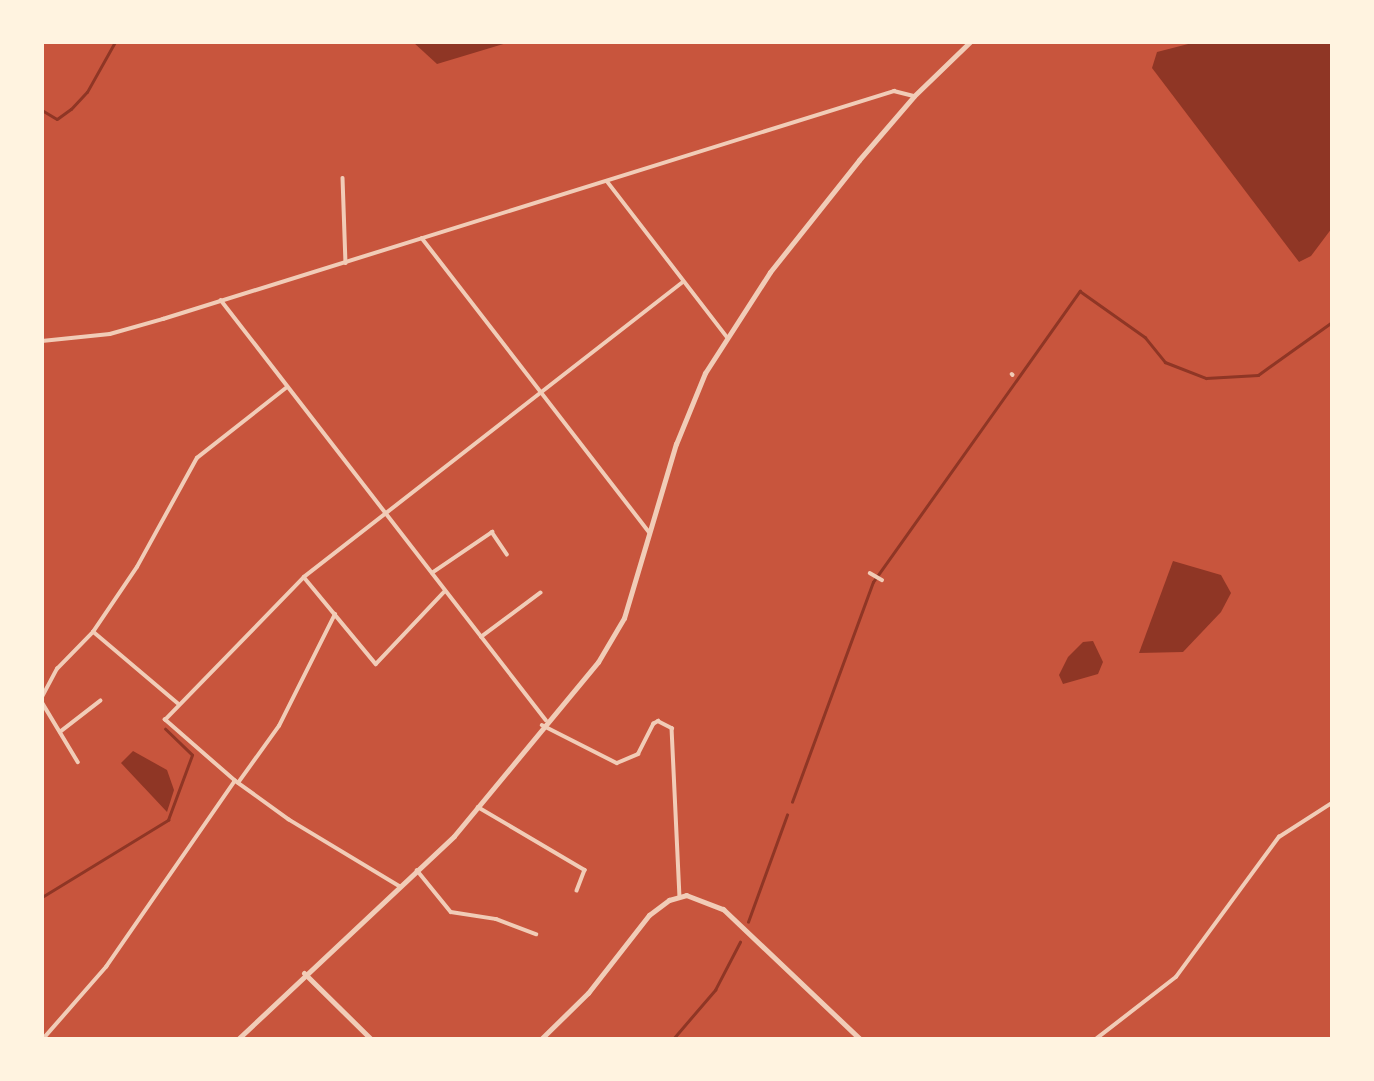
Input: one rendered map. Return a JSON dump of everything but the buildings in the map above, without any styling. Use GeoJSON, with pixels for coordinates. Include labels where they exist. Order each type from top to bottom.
{"type":"FeatureCollection","features":[{"type":"Feature","properties":{"kind":"street"},"geometry":{"type":"LineString","coordinates":[[238,1039],[304,973],[400,887],[478,807],[617,634],[692,398],[727,337],[770,272],[914,96],[970,42]]}},
{"type":"Feature","properties":{"kind":"street"},"geometry":{"type":"LineString","coordinates":[[42,341],[110,334],[894,91],[914,96]]}},
{"type":"Feature","properties":{"kind":"street"},"geometry":{"type":"LineString","coordinates":[[343,178],[346,263]]}},
{"type":"Feature","properties":{"kind":"street"},"geometry":{"type":"LineString","coordinates":[[607,181],[682,282],[727,337]]}},
{"type":"Feature","properties":{"kind":"street"},"geometry":{"type":"LineString","coordinates":[[422,238],[650,533]]}},
{"type":"Feature","properties":{"kind":"street"},"geometry":{"type":"LineString","coordinates":[[400,887],[237,782],[165,720],[304,577],[682,282]]}},
{"type":"Feature","properties":{"kind":"street"},"geometry":{"type":"LineString","coordinates":[[221,300],[286,388],[547,719]]}},
{"type":"Feature","properties":{"kind":"street"},"geometry":{"type":"LineString","coordinates":[[78,762],[42,699],[57,669],[93,632],[137,567],[197,458],[286,388]]}},
{"type":"Feature","properties":{"kind":"street"},"geometry":{"type":"LineString","coordinates":[[432,573],[492,532],[507,554]]}},
{"type":"Feature","properties":{"kind":"street"},"geometry":{"type":"LineString","coordinates":[[871,574],[882,580]]}},
{"type":"Feature","properties":{"kind":"street"},"geometry":{"type":"LineString","coordinates":[[304,577],[376,664],[445,591]]}},
{"type":"Feature","properties":{"kind":"street"},"geometry":{"type":"LineString","coordinates":[[481,637],[540,593]]}},
{"type":"Feature","properties":{"kind":"street"},"geometry":{"type":"LineString","coordinates":[[43,1039],[106,967],[279,726],[335,614]]}},
{"type":"Feature","properties":{"kind":"street"},"geometry":{"type":"LineString","coordinates":[[93,632],[179,705]]}},
{"type":"Feature","properties":{"kind":"street"},"geometry":{"type":"LineString","coordinates":[[60,732],[100,701]]}},
{"type":"Feature","properties":{"kind":"street"},"geometry":{"type":"LineString","coordinates":[[542,725],[617,763],[638,754],[653,724],[658,721],[672,728],[676,738],[680,896]]}},
{"type":"Feature","properties":{"kind":"street"},"geometry":{"type":"LineString","coordinates":[[1096,1039],[1176,977],[1279,837],[1332,803]]}},
{"type":"Feature","properties":{"kind":"street"},"geometry":{"type":"LineString","coordinates":[[478,807],[585,870],[577,891]]}},
{"type":"Feature","properties":{"kind":"street"},"geometry":{"type":"LineString","coordinates":[[417,870],[451,912],[496,919],[536,934]]}},
{"type":"Feature","properties":{"kind":"street"},"geometry":{"type":"LineString","coordinates":[[541,1039],[588,993],[649,915],[680,896],[701,897],[723,909],[859,1039]]}},
{"type":"Feature","properties":{"kind":"street"},"geometry":{"type":"LineString","coordinates":[[304,973],[371,1039]]}},
{"type":"Feature","properties":{"kind":"shaded area"},"geometry":{"type":"Polygon","coordinates":[[[413,42],[510,42],[437,64],[413,42]]]}},
{"type":"Feature","properties":{"kind":"shaded area"},"geometry":{"type":"Polygon","coordinates":[[[1196,42],[1332,42],[1332,228],[1311,256],[1299,262],[1152,68],[1157,52],[1196,42]]]}},
{"type":"Feature","properties":{"kind":"shaded area"},"geometry":{"type":"Polygon","coordinates":[[[1173,561],[1221,575],[1231,593],[1221,612],[1183,652],[1139,653],[1173,561]]]}},
{"type":"Feature","properties":{"kind":"shaded area"},"geometry":{"type":"Polygon","coordinates":[[[1093,641],[1103,662],[1098,674],[1063,684],[1059,675],[1068,657],[1083,642],[1093,641]]]}},
{"type":"Feature","properties":{"kind":"shaded area"},"geometry":{"type":"Polygon","coordinates":[[[133,751],[167,770],[174,790],[167,812],[121,763],[133,751]]]}},
{"type":"Feature","properties":{"kind":"waterway"},"geometry":{"type":"LineString","coordinates":[[42,110],[57,119],[71,109],[87,92],[115,42]]}},
{"type":"Feature","properties":{"kind":"waterway"},"geometry":{"type":"LineString","coordinates":[[792,802],[873,582],[1080,291],[1145,337],[1165,362],[1206,378],[1258,375],[1332,322]]}},
{"type":"Feature","properties":{"kind":"waterway"},"geometry":{"type":"LineString","coordinates":[[42,897],[168,820],[192,755],[165,729]]}},
{"type":"Feature","properties":{"kind":"waterway"},"geometry":{"type":"LineString","coordinates":[[748,922],[787,815]]}},
{"type":"Feature","properties":{"kind":"waterway"},"geometry":{"type":"LineString","coordinates":[[673,1039],[715,990],[740,942]]}}]}
